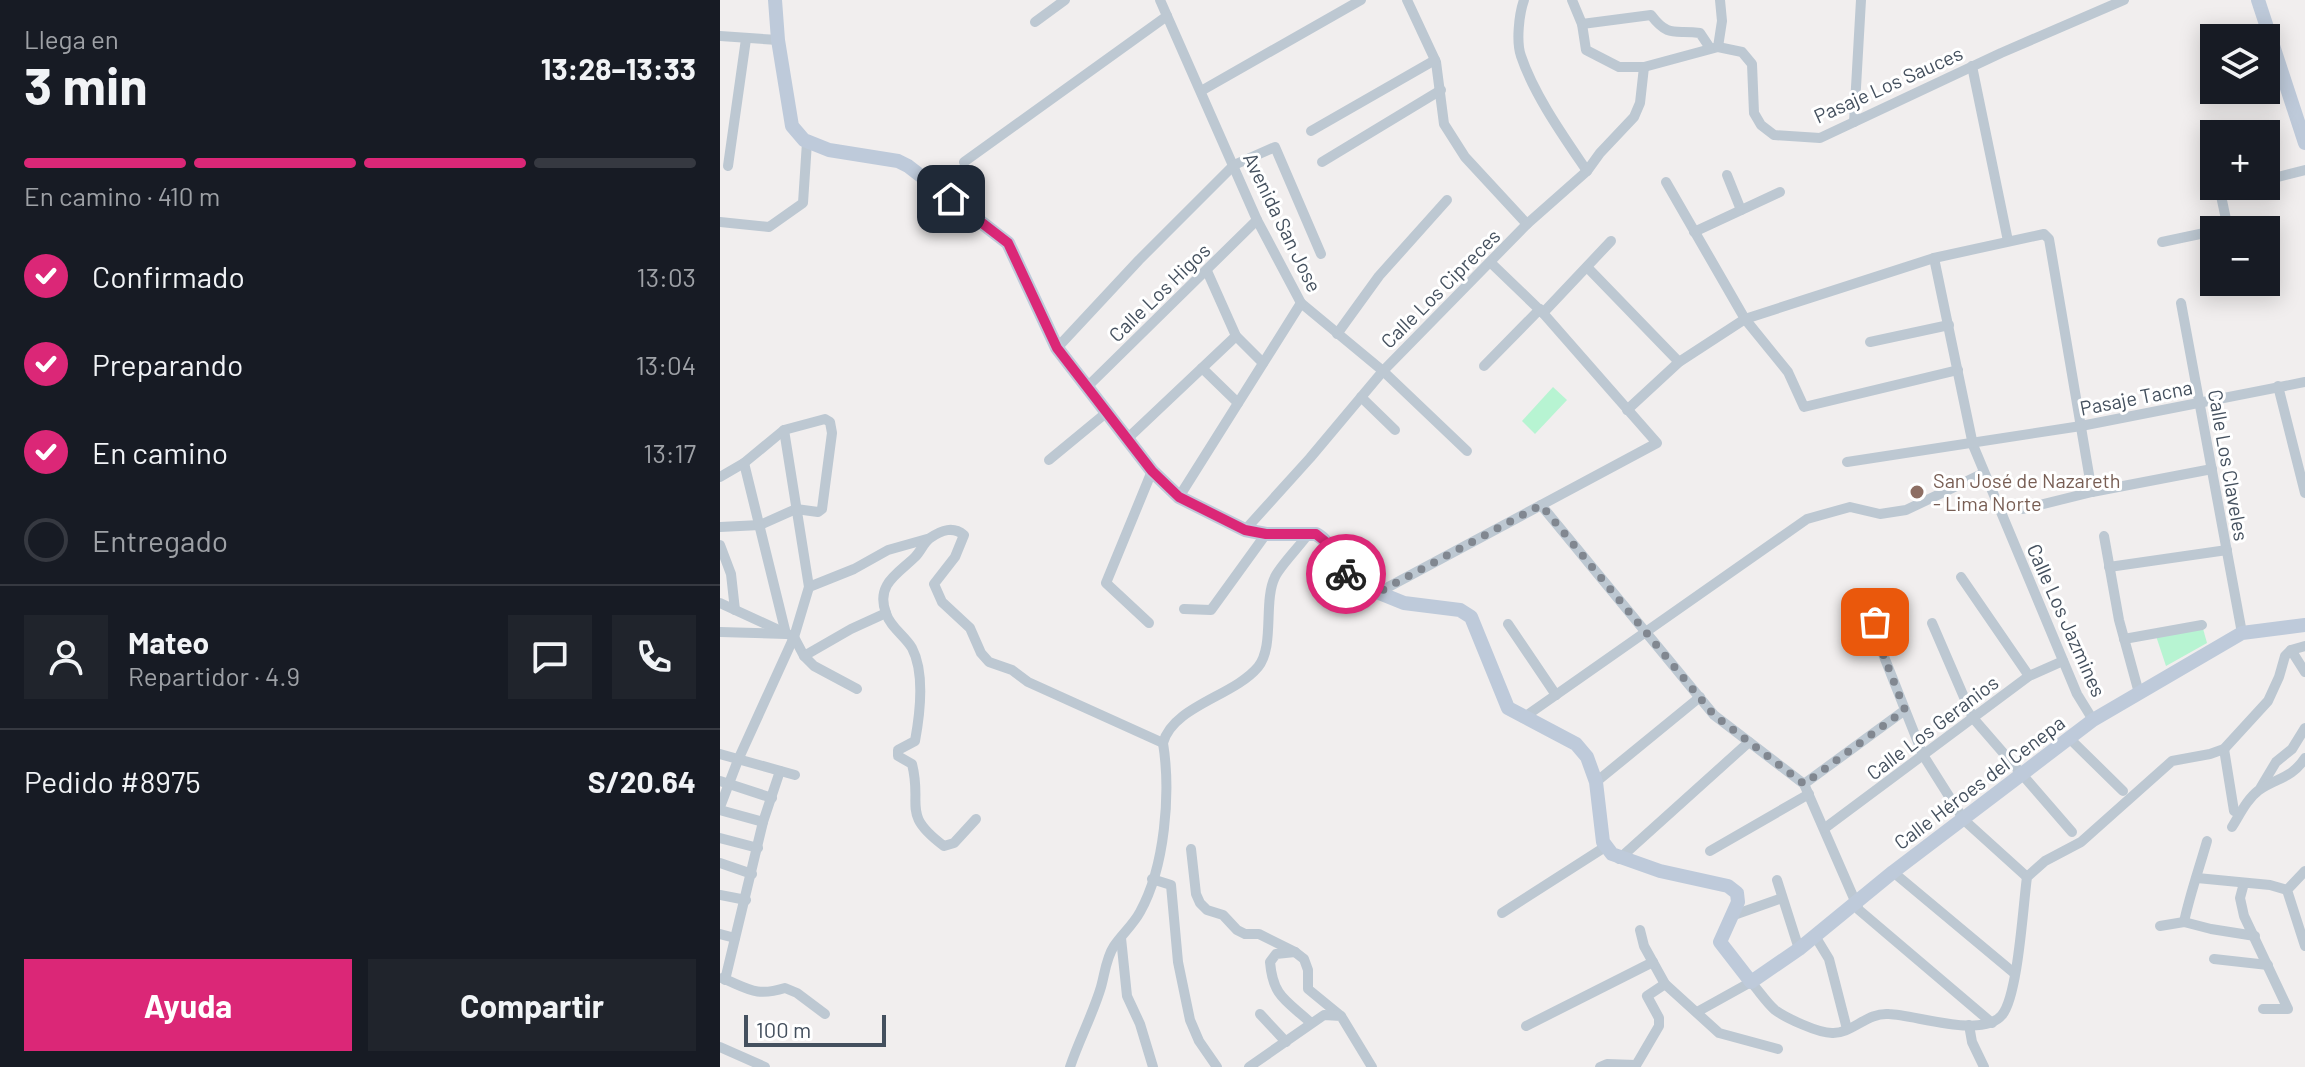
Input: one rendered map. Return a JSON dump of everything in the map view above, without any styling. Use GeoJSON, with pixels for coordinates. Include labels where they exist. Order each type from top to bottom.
{"type":"FeatureCollection","features":[{"type":"Feature","properties":{"kind":"street"},"geometry":{"type":"LineString","coordinates":[[775,0],[792,126],[807,142],[829,150],[898,161],[908,166],[1008,243],[1057,348],[1152,471],[1179,497],[1245,530],[1322,536],[1350,580],[1404,603],[1460,610],[1471,617],[1508,708],[1576,744],[1587,757],[1596,782],[1600,830],[1605,847],[1619,859],[1732,888],[1739,896],[1734,915],[1720,942],[1775,1010],[1800,1023],[1832,1033],[1847,1029],[1871,1015],[1887,1013],[1980,1026],[2000,1018],[2008,1006],[2027,877],[2045,861],[2081,842],[2172,761],[2224,749],[2268,701],[2285,656],[2291,650],[2305,646]]}},
{"type":"Feature","properties":{"kind":"street","name":"Avenida San Jose"},"geometry":{"type":"LineString","coordinates":[[1160,0],[1257,220],[1301,303],[1383,371],[1467,451]]}},
{"type":"Feature","properties":{"kind":"street"},"geometry":{"type":"LineString","coordinates":[[1201,91],[1361,0]]}},
{"type":"Feature","properties":{"kind":"street"},"geometry":{"type":"LineString","coordinates":[[1407,0],[1435,60],[1444,124],[1465,157],[1527,224]]}},
{"type":"Feature","properties":{"kind":"street"},"geometry":{"type":"LineString","coordinates":[[1524,0],[1521,8],[1520,54],[1559,129],[1587,171]]}},
{"type":"Feature","properties":{"kind":"street"},"geometry":{"type":"LineString","coordinates":[[1572,0],[1582,24],[1586,50],[1619,67],[1644,67],[1714,47]]}},
{"type":"Feature","properties":{"kind":"street"},"geometry":{"type":"LineString","coordinates":[[1714,47],[1722,21],[1720,0]]}},
{"type":"Feature","properties":{"kind":"street"},"geometry":{"type":"LineString","coordinates":[[1854,122],[1861,0]]}},
{"type":"Feature","properties":{"kind":"street","name":"Pasaje Los Sauces"},"geometry":{"type":"LineString","coordinates":[[1714,47],[1748,56],[1752,64],[1754,113],[1761,125],[1774,135],[1820,138],[2106,4],[2124,0]]}},
{"type":"Feature","properties":{"kind":"street"},"geometry":{"type":"LineString","coordinates":[[2258,0],[2300,108],[2305,143]]}},
{"type":"Feature","properties":{"kind":"street"},"geometry":{"type":"LineString","coordinates":[[1035,22],[1059,2]]}},
{"type":"Feature","properties":{"kind":"street"},"geometry":{"type":"LineString","coordinates":[[1582,24],[1651,15],[1663,29],[1671,33],[1700,33],[1714,47]]}},
{"type":"Feature","properties":{"kind":"street"},"geometry":{"type":"LineString","coordinates":[[964,162],[1167,16]]}},
{"type":"Feature","properties":{"kind":"street"},"geometry":{"type":"LineString","coordinates":[[720,36],[778,40]]}},
{"type":"Feature","properties":{"kind":"street"},"geometry":{"type":"LineString","coordinates":[[728,166],[746,39]]}},
{"type":"Feature","properties":{"kind":"street"},"geometry":{"type":"LineString","coordinates":[[1311,131],[1435,60]]}},
{"type":"Feature","properties":{"kind":"street"},"geometry":{"type":"LineString","coordinates":[[1972,66],[2008,241]]}},
{"type":"Feature","properties":{"kind":"street","name":"Calle Los Cipreces"},"geometry":{"type":"LineString","coordinates":[[1245,530],[1383,371],[1527,224],[1587,171],[1634,117],[1640,103],[1644,67]]}},
{"type":"Feature","properties":{"kind":"street"},"geometry":{"type":"LineString","coordinates":[[1322,162],[1441,90]]}},
{"type":"Feature","properties":{"kind":"street"},"geometry":{"type":"LineString","coordinates":[[720,222],[769,227],[803,203],[807,142]]}},
{"type":"Feature","properties":{"kind":"street"},"geometry":{"type":"LineString","coordinates":[[1057,348],[1234,165],[1275,147],[1321,254]]}},
{"type":"Feature","properties":{"kind":"street"},"geometry":{"type":"LineString","coordinates":[[2280,176],[2305,170]]}},
{"type":"Feature","properties":{"kind":"street"},"geometry":{"type":"LineString","coordinates":[[1727,175],[1741,210]]}},
{"type":"Feature","properties":{"kind":"street"},"geometry":{"type":"LineString","coordinates":[[1666,182],[1745,319],[1788,372],[1804,407],[1958,370]]}},
{"type":"Feature","properties":{"kind":"street"},"geometry":{"type":"LineString","coordinates":[[1694,232],[1780,192]]}},
{"type":"Feature","properties":{"kind":"street"},"geometry":{"type":"LineString","coordinates":[[1337,334],[1379,276],[1447,200]]}},
{"type":"Feature","properties":{"kind":"street","name":"Calle Los Higos"},"geometry":{"type":"LineString","coordinates":[[1086,388],[1257,220]]}},
{"type":"Feature","properties":{"kind":"street"},"geometry":{"type":"LineString","coordinates":[[1627,410],[1679,362],[1745,319],[1934,258],[2044,234],[2049,239],[2092,492]]}},
{"type":"Feature","properties":{"kind":"street"},"geometry":{"type":"LineString","coordinates":[[2162,242],[2200,234]]}},
{"type":"Feature","properties":{"kind":"street"},"geometry":{"type":"LineString","coordinates":[[1484,366],[1611,241]]}},
{"type":"Feature","properties":{"kind":"street","name":"Calle Los Jazmines"},"geometry":{"type":"LineString","coordinates":[[1934,258],[1973,445],[2077,694],[2093,720]]}},
{"type":"Feature","properties":{"kind":"street"},"geometry":{"type":"LineString","coordinates":[[1379,592],[1657,443],[1542,311],[1491,263]]}},
{"type":"Feature","properties":{"kind":"street"},"geometry":{"type":"LineString","coordinates":[[1587,267],[1679,362]]}},
{"type":"Feature","properties":{"kind":"street"},"geometry":{"type":"LineString","coordinates":[[1207,271],[1236,336],[1263,363]]}},
{"type":"Feature","properties":{"kind":"street"},"geometry":{"type":"LineString","coordinates":[[1179,497],[1301,303]]}},
{"type":"Feature","properties":{"kind":"street","name":"Calle Los Claveles"},"geometry":{"type":"LineString","coordinates":[[2181,303],[2242,633]]}},
{"type":"Feature","properties":{"kind":"street"},"geometry":{"type":"LineString","coordinates":[[1870,342],[1949,325]]}},
{"type":"Feature","properties":{"kind":"street"},"geometry":{"type":"LineString","coordinates":[[1127,439],[1236,336]]}},
{"type":"Feature","properties":{"kind":"street"},"geometry":{"type":"LineString","coordinates":[[1202,368],[1238,403]]}},
{"type":"Feature","properties":{"kind":"street","name":"Pasaje Tacna"},"geometry":{"type":"LineString","coordinates":[[1847,462],[1973,445],[2305,382]]}},
{"type":"Feature","properties":{"kind":"street"},"geometry":{"type":"LineString","coordinates":[[2278,386],[2305,493]]}},
{"type":"Feature","properties":{"kind":"street"},"geometry":{"type":"LineString","coordinates":[[1361,397],[1395,430]]}},
{"type":"Feature","properties":{"kind":"street"},"geometry":{"type":"LineString","coordinates":[[1049,460],[1106,413]]}},
{"type":"Feature","properties":{"kind":"street"},"geometry":{"type":"LineString","coordinates":[[720,477],[744,463],[784,430],[825,419],[830,422],[832,433],[825,506],[818,512],[796,509],[760,525],[720,527]]}},
{"type":"Feature","properties":{"kind":"street"},"geometry":{"type":"LineString","coordinates":[[763,822],[720,809],[724,783],[738,760],[809,587],[784,430]]}},
{"type":"Feature","properties":{"kind":"street"},"geometry":{"type":"LineString","coordinates":[[744,463],[790,635],[814,666],[857,689]]}},
{"type":"Feature","properties":{"kind":"street"},"geometry":{"type":"LineString","coordinates":[[2023,509],[2212,469]]}},
{"type":"Feature","properties":{"kind":"street"},"geometry":{"type":"LineString","coordinates":[[1149,623],[1106,583],[1152,471]]}},
{"type":"Feature","properties":{"kind":"street"},"geometry":{"type":"LineString","coordinates":[[1523,718],[1807,519],[1850,507],[1880,514],[1906,510],[1984,473]]}},
{"type":"Feature","properties":{"kind":"street"},"geometry":{"type":"LineString","coordinates":[[1541,505],[1714,715],[1806,789],[1859,910],[1992,1023]]}},
{"type":"Feature","properties":{"kind":"street"},"geometry":{"type":"LineString","coordinates":[[809,587],[854,569],[888,550],[947,530],[958,530],[964,535],[955,557],[934,584],[942,602],[970,628],[981,653],[989,662],[1012,670],[1028,682],[1163,743]]}},
{"type":"Feature","properties":{"kind":"street"},"geometry":{"type":"LineString","coordinates":[[1070,1067],[1114,946],[1142,909],[1152,879],[1166,816],[1163,743],[1166,732],[1177,720],[1248,678],[1261,664],[1275,575],[1309,533]]}},
{"type":"Feature","properties":{"kind":"street"},"geometry":{"type":"LineString","coordinates":[[1184,609],[1211,610],[1266,534]]}},
{"type":"Feature","properties":{"kind":"street"},"geometry":{"type":"LineString","coordinates":[[2104,536],[2124,639],[2139,693]]}},
{"type":"Feature","properties":{"kind":"street"},"geometry":{"type":"LineString","coordinates":[[927,539],[917,556],[889,578],[884,594],[886,613],[912,648],[919,671],[915,741],[898,750],[898,756],[912,764],[917,782],[913,808],[918,822],[944,846],[954,843],[976,819]]}},
{"type":"Feature","properties":{"kind":"street"},"geometry":{"type":"LineString","coordinates":[[720,545],[731,574],[735,610]]}},
{"type":"Feature","properties":{"kind":"street"},"geometry":{"type":"LineString","coordinates":[[2109,567],[2227,550]]}},
{"type":"Feature","properties":{"kind":"street"},"geometry":{"type":"LineString","coordinates":[[1961,577],[2029,676]]}},
{"type":"Feature","properties":{"kind":"street"},"geometry":{"type":"LineString","coordinates":[[720,603],[790,635]]}},
{"type":"Feature","properties":{"kind":"street"},"geometry":{"type":"LineString","coordinates":[[804,656],[886,613]]}},
{"type":"Feature","properties":{"kind":"street"},"geometry":{"type":"LineString","coordinates":[[1875,622],[1883,654],[1923,755],[1964,820],[2027,877]]}},
{"type":"Feature","properties":{"kind":"street"},"geometry":{"type":"LineString","coordinates":[[1932,623],[1973,718],[2072,832]]}},
{"type":"Feature","properties":{"kind":"street"},"geometry":{"type":"LineString","coordinates":[[1508,624],[1556,695]]}},
{"type":"Feature","properties":{"kind":"street"},"geometry":{"type":"LineString","coordinates":[[2124,639],[2202,625]]}},
{"type":"Feature","properties":{"kind":"street","name":"Calle Héroes del Cenepa"},"geometry":{"type":"LineString","coordinates":[[1697,1012],[1751,982],[1799,949],[1893,872],[2093,720],[2242,633],[2305,625]]}},
{"type":"Feature","properties":{"kind":"street"},"geometry":{"type":"LineString","coordinates":[[720,632],[790,635]]}},
{"type":"Feature","properties":{"kind":"street"},"geometry":{"type":"LineString","coordinates":[[2291,650],[2305,672]]}},
{"type":"Feature","properties":{"kind":"street","name":"Calle Los Geranios"},"geometry":{"type":"LineString","coordinates":[[1825,828],[2029,676],[2063,661]]}},
{"type":"Feature","properties":{"kind":"street"},"geometry":{"type":"LineString","coordinates":[[1596,782],[1700,697]]}},
{"type":"Feature","properties":{"kind":"street"},"geometry":{"type":"LineString","coordinates":[[1710,851],[1806,789],[1905,710]]}},
{"type":"Feature","properties":{"kind":"street"},"geometry":{"type":"LineString","coordinates":[[2260,789],[2276,762],[2292,749],[2305,728]]}},
{"type":"Feature","properties":{"kind":"street"},"geometry":{"type":"LineString","coordinates":[[2069,738],[2123,791]]}},
{"type":"Feature","properties":{"kind":"street"},"geometry":{"type":"LineString","coordinates":[[1619,859],[1749,742]]}},
{"type":"Feature","properties":{"kind":"street"},"geometry":{"type":"LineString","coordinates":[[2224,749],[2234,811]]}},
{"type":"Feature","properties":{"kind":"street"},"geometry":{"type":"LineString","coordinates":[[720,754],[795,775]]}},
{"type":"Feature","properties":{"kind":"street"},"geometry":{"type":"LineString","coordinates":[[2232,827],[2251,797],[2260,789],[2298,770],[2305,758]]}},
{"type":"Feature","properties":{"kind":"street"},"geometry":{"type":"LineString","coordinates":[[780,771],[763,822],[746,900],[723,979],[744,989],[767,994],[785,988],[825,1014]]}},
{"type":"Feature","properties":{"kind":"street"},"geometry":{"type":"LineString","coordinates":[[724,783],[772,798]]}},
{"type":"Feature","properties":{"kind":"street"},"geometry":{"type":"LineString","coordinates":[[720,838],[758,848]]}},
{"type":"Feature","properties":{"kind":"street"},"geometry":{"type":"LineString","coordinates":[[2184,922],[2191,888],[2197,878],[2207,841]]}},
{"type":"Feature","properties":{"kind":"street"},"geometry":{"type":"LineString","coordinates":[[1502,913],[1605,847]]}},
{"type":"Feature","properties":{"kind":"street"},"geometry":{"type":"LineString","coordinates":[[1191,849],[1196,894],[1200,903],[1207,910],[1223,915],[1237,930],[1245,934],[1259,934],[1304,959],[1308,970],[1308,989],[1341,1016],[1372,1067]]}},
{"type":"Feature","properties":{"kind":"street"},"geometry":{"type":"LineString","coordinates":[[720,863],[752,874]]}},
{"type":"Feature","properties":{"kind":"street"},"geometry":{"type":"LineString","coordinates":[[2287,890],[2305,871]]}},
{"type":"Feature","properties":{"kind":"street"},"geometry":{"type":"LineString","coordinates":[[1893,872],[2014,973]]}},
{"type":"Feature","properties":{"kind":"street"},"geometry":{"type":"LineString","coordinates":[[2197,878],[2270,885],[2287,890]]}},
{"type":"Feature","properties":{"kind":"street"},"geometry":{"type":"LineString","coordinates":[[1152,879],[1171,885],[1178,962],[1190,1020],[1199,1041],[1217,1067]]}},
{"type":"Feature","properties":{"kind":"street"},"geometry":{"type":"LineString","coordinates":[[1777,880],[1799,949]]}},
{"type":"Feature","properties":{"kind":"street"},"geometry":{"type":"LineString","coordinates":[[2244,883],[2240,898],[2242,907],[2288,1009],[2263,1009]]}},
{"type":"Feature","properties":{"kind":"street"},"geometry":{"type":"LineString","coordinates":[[2287,890],[2305,946]]}},
{"type":"Feature","properties":{"kind":"street"},"geometry":{"type":"LineString","coordinates":[[720,895],[746,900]]}},
{"type":"Feature","properties":{"kind":"street"},"geometry":{"type":"LineString","coordinates":[[1734,915],[1782,898]]}},
{"type":"Feature","properties":{"kind":"street"},"geometry":{"type":"LineString","coordinates":[[2160,926],[2184,922],[2255,936]]}},
{"type":"Feature","properties":{"kind":"street"},"geometry":{"type":"LineString","coordinates":[[1640,930],[1665,984],[1723,1035],[1778,1049]]}},
{"type":"Feature","properties":{"kind":"street"},"geometry":{"type":"LineString","coordinates":[[720,934],[735,938]]}},
{"type":"Feature","properties":{"kind":"street"},"geometry":{"type":"LineString","coordinates":[[1815,936],[1829,959],[1847,1029]]}},
{"type":"Feature","properties":{"kind":"street"},"geometry":{"type":"LineString","coordinates":[[1121,938],[1127,996],[1140,1024],[1153,1067]]}},
{"type":"Feature","properties":{"kind":"street"},"geometry":{"type":"LineString","coordinates":[[1295,952],[1276,954],[1270,962],[1272,980],[1275,990],[1311,1023]]}},
{"type":"Feature","properties":{"kind":"street"},"geometry":{"type":"LineString","coordinates":[[2214,959],[2268,965]]}},
{"type":"Feature","properties":{"kind":"street"},"geometry":{"type":"LineString","coordinates":[[1526,1026],[1653,962]]}},
{"type":"Feature","properties":{"kind":"street"},"geometry":{"type":"LineString","coordinates":[[1600,1067],[1607,1064],[1636,1066],[1659,1026],[1659,1018],[1647,996],[1665,984]]}},
{"type":"Feature","properties":{"kind":"street"},"geometry":{"type":"LineString","coordinates":[[1260,1014],[1286,1042]]}},
{"type":"Feature","properties":{"kind":"street"},"geometry":{"type":"LineString","coordinates":[[1249,1067],[1311,1023],[1330,1014],[1341,1016]]}},
{"type":"Feature","properties":{"kind":"street"},"geometry":{"type":"LineString","coordinates":[[1969,1025],[1972,1042],[1984,1067]]}},
{"type":"Feature","properties":{"kind":"street"},"geometry":{"type":"LineString","coordinates":[[720,1047],[765,1067]]}},
{"type":"Feature","properties":{"kind":"green space"},"geometry":{"type":"Polygon","coordinates":[[[1553,387],[1567,400],[1535,434],[1522,421],[1553,387]]]}},
{"type":"Feature","properties":{"kind":"green space"},"geometry":{"type":"Polygon","coordinates":[[[2202,625],[2207,643],[2166,666],[2155,633],[2202,625]]]}},
{"type":"Feature","properties":{"kind":"way so far"},"geometry":{"type":"LineString","coordinates":[[1346,574],[1357,584],[1379,592],[1541,505],[1714,715],[1804,784],[1905,710],[1883,654],[1875,622]]}},
{"type":"Feature","properties":{"kind":"place","name":"San José de Nazareth - Lima Norte"},"geometry":{"type":"Point","coordinates":[1917,492]}},
{"type":"Feature","properties":{"kind":"route"},"geometry":{"type":"LineString","coordinates":[[951,199],[1008,243],[1057,348],[1152,471],[1179,497],[1245,530],[1322,536],[1346,574]]}}]}
